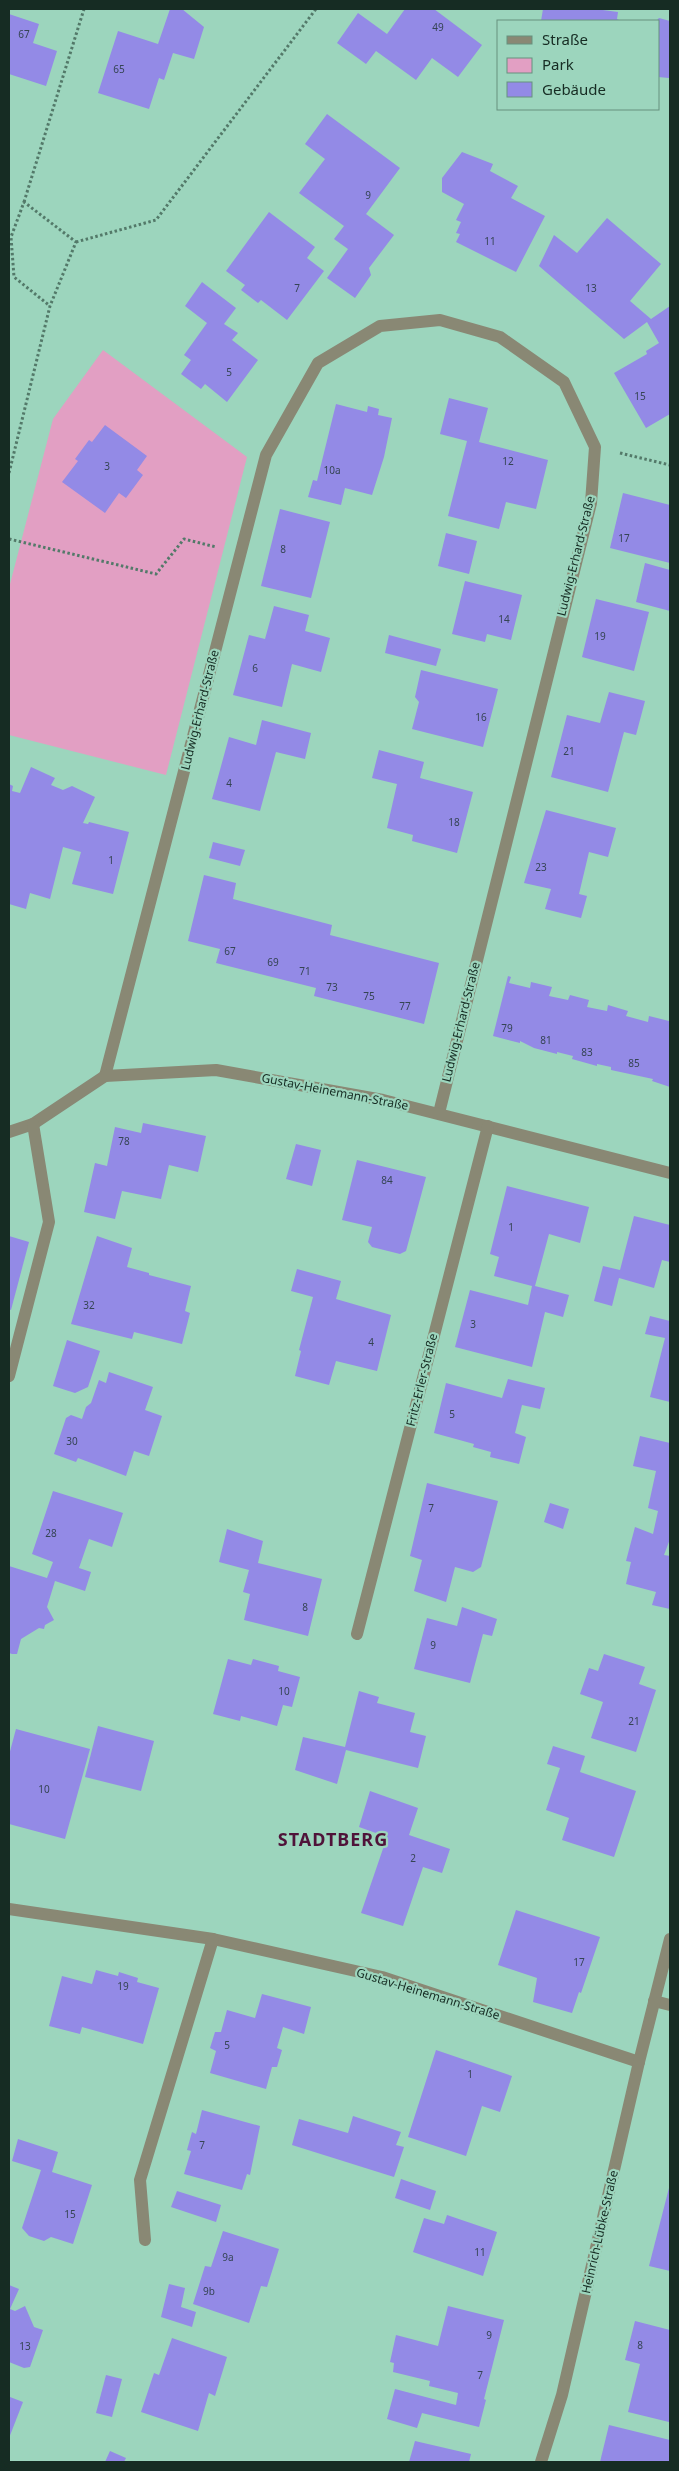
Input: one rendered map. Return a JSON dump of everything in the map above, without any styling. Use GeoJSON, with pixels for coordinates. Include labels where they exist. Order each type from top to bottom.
{"type":"FeatureCollection","features":[{"type":"Feature","properties":{"kind":"street","name":"Ludwig-Erhard-Straße"},"geometry":{"type":"LineString","coordinates":[[105,1076],[266,455],[318,362],[380,326],[440,320],[500,337],[564,382],[595,446],[591,503],[439,1113]]}},
{"type":"Feature","properties":{"kind":"street","name":"Gustav-Heinemann-Straße"},"geometry":{"type":"LineString","coordinates":[[105,1076],[216,1070],[383,1100],[670,1173]]}},
{"type":"Feature","properties":{"kind":"street"},"geometry":{"type":"LineString","coordinates":[[9,1132],[33,1124],[105,1076]]}},
{"type":"Feature","properties":{"kind":"street"},"geometry":{"type":"LineString","coordinates":[[9,1376],[49,1222],[33,1124]]}},
{"type":"Feature","properties":{"kind":"street","name":"Fritz-Erler-Straße"},"geometry":{"type":"LineString","coordinates":[[357,1634],[488,1126]]}},
{"type":"Feature","properties":{"kind":"street","name":"Gustav-Heinemann-Straße"},"geometry":{"type":"LineString","coordinates":[[9,1909],[213,1939],[382,1977],[639,2062]]}},
{"type":"Feature","properties":{"kind":"street"},"geometry":{"type":"LineString","coordinates":[[145,2240],[140,2180],[213,1939]]}},
{"type":"Feature","properties":{"kind":"street","name":"Heinrich-Lübke-Straße"},"geometry":{"type":"LineString","coordinates":[[541,2462],[562,2395],[639,2062],[670,1939]]}},
{"type":"Feature","properties":{"kind":"street"},"geometry":{"type":"LineString","coordinates":[[654,2001],[670,2005]]}},
{"type":"Feature","properties":{"kind":"path"},"geometry":{"type":"LineString","coordinates":[[50,306],[14,277],[10,236],[24,202],[84,9]]}},
{"type":"Feature","properties":{"kind":"path"},"geometry":{"type":"LineString","coordinates":[[76,242],[156,220],[316,9]]}},
{"type":"Feature","properties":{"kind":"path"},"geometry":{"type":"LineString","coordinates":[[24,202],[76,242]]}},
{"type":"Feature","properties":{"kind":"path"},"geometry":{"type":"LineString","coordinates":[[9,473],[50,306],[76,242]]}},
{"type":"Feature","properties":{"kind":"path"},"geometry":{"type":"LineString","coordinates":[[595,446],[670,465]]}},
{"type":"Feature","properties":{"kind":"path"},"geometry":{"type":"LineString","coordinates":[[9,539],[156,574],[184,539],[240,553]]}},
{"type":"Feature","properties":{"kind":"green space"},"geometry":{"type":"Polygon","coordinates":[[[103,350],[247,457],[166,775],[9,735],[9,588],[53,419],[103,350]]]}},
{"type":"Feature","properties":{"kind":"building"},"geometry":{"type":"Polygon","coordinates":[[[170,9],[182,9],[204,27],[194,59],[173,53],[164,80],[159,78],[149,109],[98,93],[118,31],[158,44],[170,9]]]}},
{"type":"Feature","properties":{"kind":"building"},"geometry":{"type":"Polygon","coordinates":[[[405,9],[434,9],[482,45],[458,77],[432,58],[416,80],[376,51],[366,64],[337,43],[358,13],[387,34],[405,9]]]}},
{"type":"Feature","properties":{"kind":"building"},"geometry":{"type":"Polygon","coordinates":[[[543,9],[595,9],[618,12],[617,19],[619,20],[541,20],[543,9]]]}},
{"type":"Feature","properties":{"kind":"building"},"geometry":{"type":"Polygon","coordinates":[[[9,14],[39,24],[33,43],[57,51],[46,86],[9,74],[9,14]]]}},
{"type":"Feature","properties":{"kind":"building"},"geometry":{"type":"Polygon","coordinates":[[[659,18],[670,21],[669,78],[659,77],[659,20],[657,20],[659,18]]]}},
{"type":"Feature","properties":{"kind":"building"},"geometry":{"type":"Polygon","coordinates":[[[327,114],[400,168],[366,214],[394,235],[369,268],[371,275],[355,298],[327,278],[348,249],[334,239],[344,226],[299,193],[325,159],[305,144],[327,114]]]}},
{"type":"Feature","properties":{"kind":"building"},"geometry":{"type":"Polygon","coordinates":[[[462,152],[493,164],[490,171],[518,186],[511,198],[545,216],[516,272],[456,242],[460,234],[456,233],[461,222],[456,220],[464,204],[442,192],[442,178],[462,152]]]}},
{"type":"Feature","properties":{"kind":"building"},"geometry":{"type":"Polygon","coordinates":[[[269,212],[315,247],[307,258],[324,271],[287,320],[261,300],[258,303],[241,290],[245,285],[226,271],[269,212]]]}},
{"type":"Feature","properties":{"kind":"building"},"geometry":{"type":"Polygon","coordinates":[[[607,218],[661,264],[630,301],[651,319],[670,306],[670,414],[646,428],[614,373],[647,354],[646,351],[659,343],[647,322],[624,339],[539,266],[554,235],[577,253],[607,218]]]}},
{"type":"Feature","properties":{"kind":"building"},"geometry":{"type":"Polygon","coordinates":[[[202,282],[236,308],[224,324],[238,333],[232,340],[258,360],[227,402],[205,384],[201,389],[181,374],[191,360],[184,355],[207,323],[185,306],[202,282]]]}},
{"type":"Feature","properties":{"kind":"building"},"geometry":{"type":"Polygon","coordinates":[[[449,398],[488,408],[479,442],[548,460],[536,509],[506,502],[499,529],[448,516],[467,441],[440,434],[449,398]]]}},
{"type":"Feature","properties":{"kind":"building"},"geometry":{"type":"Polygon","coordinates":[[[336,404],[367,412],[368,406],[379,409],[378,415],[392,418],[384,457],[372,495],[345,488],[341,505],[308,497],[313,480],[317,481],[336,404]]]}},
{"type":"Feature","properties":{"kind":"building"},"geometry":{"type":"Polygon","coordinates":[[[105,425],[147,456],[137,470],[143,475],[126,498],[119,493],[105,513],[62,482],[78,461],[75,459],[89,440],[92,442],[105,425]]]}},
{"type":"Feature","properties":{"kind":"building"},"geometry":{"type":"Polygon","coordinates":[[[623,493],[670,505],[670,563],[610,548],[623,493]]]}},
{"type":"Feature","properties":{"kind":"building"},"geometry":{"type":"Polygon","coordinates":[[[280,509],[330,522],[311,598],[261,586],[280,509]]]}},
{"type":"Feature","properties":{"kind":"building"},"geometry":{"type":"Polygon","coordinates":[[[446,533],[477,541],[469,574],[438,566],[446,533]]]}},
{"type":"Feature","properties":{"kind":"building"},"geometry":{"type":"Polygon","coordinates":[[[645,563],[670,570],[670,611],[636,602],[645,563]]]}},
{"type":"Feature","properties":{"kind":"building"},"geometry":{"type":"Polygon","coordinates":[[[465,581],[522,595],[511,640],[487,634],[485,642],[452,634],[465,581]]]}},
{"type":"Feature","properties":{"kind":"building"},"geometry":{"type":"Polygon","coordinates":[[[596,599],[649,612],[634,671],[582,657],[596,599]]]}},
{"type":"Feature","properties":{"kind":"building"},"geometry":{"type":"Polygon","coordinates":[[[274,606],[309,615],[305,631],[330,638],[321,672],[292,664],[282,707],[233,695],[249,635],[265,639],[274,606]]]}},
{"type":"Feature","properties":{"kind":"building"},"geometry":{"type":"Polygon","coordinates":[[[389,635],[441,649],[436,666],[385,653],[389,635]]]}},
{"type":"Feature","properties":{"kind":"building"},"geometry":{"type":"Polygon","coordinates":[[[421,670],[498,689],[483,747],[412,729],[419,702],[415,697],[421,670]]]}},
{"type":"Feature","properties":{"kind":"building"},"geometry":{"type":"Polygon","coordinates":[[[609,692],[645,701],[636,735],[624,732],[608,792],[551,777],[567,715],[600,723],[609,692]]]}},
{"type":"Feature","properties":{"kind":"building"},"geometry":{"type":"Polygon","coordinates":[[[262,720],[311,733],[305,759],[276,752],[260,811],[212,799],[229,737],[256,745],[262,720]]]}},
{"type":"Feature","properties":{"kind":"building"},"geometry":{"type":"Polygon","coordinates":[[[379,750],[424,762],[420,778],[473,792],[457,853],[412,841],[413,835],[387,828],[397,784],[372,778],[379,750]]]}},
{"type":"Feature","properties":{"kind":"building"},"geometry":{"type":"Polygon","coordinates":[[[31,767],[55,778],[51,785],[63,790],[72,786],[95,797],[83,823],[88,824],[89,822],[129,832],[113,894],[72,884],[81,852],[63,847],[50,899],[30,893],[26,909],[9,904],[9,784],[13,786],[12,791],[20,793],[31,767]]]}},
{"type":"Feature","properties":{"kind":"building"},"geometry":{"type":"Polygon","coordinates":[[[546,810],[616,828],[608,857],[589,852],[579,894],[587,896],[581,918],[545,909],[551,889],[524,883],[546,810]]]}},
{"type":"Feature","properties":{"kind":"building"},"geometry":{"type":"Polygon","coordinates":[[[213,842],[245,850],[240,866],[209,858],[213,842]]]}},
{"type":"Feature","properties":{"kind":"building"},"geometry":{"type":"Polygon","coordinates":[[[204,875],[236,883],[233,899],[332,925],[330,935],[439,963],[424,1024],[314,996],[316,988],[216,963],[220,949],[188,941],[204,875]]]}},
{"type":"Feature","properties":{"kind":"building"},"geometry":{"type":"Polygon","coordinates":[[[508,976],[511,977],[509,983],[530,988],[531,982],[552,987],[549,996],[568,1000],[570,995],[589,1000],[587,1007],[607,1011],[608,1005],[628,1011],[626,1016],[648,1022],[649,1016],[669,1021],[670,1087],[652,1081],[653,1079],[611,1070],[611,1067],[597,1064],[597,1066],[572,1059],[573,1056],[557,1052],[557,1054],[534,1048],[520,1041],[520,1043],[493,1036],[508,976]]]}},
{"type":"Feature","properties":{"kind":"building"},"geometry":{"type":"Polygon","coordinates":[[[143,1123],[206,1136],[198,1172],[169,1165],[161,1199],[122,1191],[115,1219],[84,1212],[95,1163],[107,1166],[115,1127],[141,1133],[143,1123]]]}},
{"type":"Feature","properties":{"kind":"building"},"geometry":{"type":"Polygon","coordinates":[[[296,1144],[321,1150],[312,1186],[286,1179],[296,1144]]]}},
{"type":"Feature","properties":{"kind":"building"},"geometry":{"type":"Polygon","coordinates":[[[357,1160],[426,1177],[406,1251],[400,1254],[372,1247],[368,1242],[372,1227],[342,1220],[357,1160]]]}},
{"type":"Feature","properties":{"kind":"building"},"geometry":{"type":"Polygon","coordinates":[[[507,1186],[589,1207],[580,1243],[549,1234],[535,1286],[569,1295],[563,1317],[545,1312],[532,1367],[455,1347],[470,1290],[528,1305],[532,1286],[494,1276],[499,1257],[490,1254],[507,1186]]]}},
{"type":"Feature","properties":{"kind":"building"},"geometry":{"type":"Polygon","coordinates":[[[634,1216],[670,1225],[670,1262],[662,1260],[654,1288],[619,1278],[612,1306],[594,1301],[603,1266],[620,1270],[634,1216]]]}},
{"type":"Feature","properties":{"kind":"building"},"geometry":{"type":"Polygon","coordinates":[[[9,1236],[29,1242],[11,1310],[9,1309],[9,1236]]]}},
{"type":"Feature","properties":{"kind":"building"},"geometry":{"type":"Polygon","coordinates":[[[97,1236],[132,1248],[127,1267],[191,1286],[185,1311],[190,1313],[182,1344],[134,1332],[132,1339],[71,1324],[97,1236]]]}},
{"type":"Feature","properties":{"kind":"building"},"geometry":{"type":"Polygon","coordinates":[[[297,1269],[341,1281],[336,1299],[391,1315],[377,1371],[336,1361],[329,1385],[295,1376],[301,1351],[299,1350],[313,1297],[291,1291],[297,1269]]]}},
{"type":"Feature","properties":{"kind":"building"},"geometry":{"type":"Polygon","coordinates":[[[650,1316],[670,1321],[670,1402],[650,1397],[665,1338],[645,1334],[650,1316]]]}},
{"type":"Feature","properties":{"kind":"building"},"geometry":{"type":"Polygon","coordinates":[[[67,1340],[100,1351],[88,1387],[75,1393],[53,1386],[67,1340]]]}},
{"type":"Feature","properties":{"kind":"building"},"geometry":{"type":"Polygon","coordinates":[[[109,1372],[153,1387],[145,1410],[162,1416],[149,1456],[134,1451],[126,1476],[78,1458],[76,1462],[54,1454],[66,1418],[71,1415],[82,1419],[86,1407],[91,1403],[99,1380],[106,1383],[109,1372]]]}},
{"type":"Feature","properties":{"kind":"building"},"geometry":{"type":"Polygon","coordinates":[[[508,1379],[545,1388],[540,1409],[522,1405],[515,1433],[526,1437],[519,1464],[490,1457],[491,1452],[473,1447],[474,1444],[434,1433],[446,1383],[502,1398],[508,1379]]]}},
{"type":"Feature","properties":{"kind":"building"},"geometry":{"type":"Polygon","coordinates":[[[640,1436],[670,1443],[670,1539],[664,1555],[670,1556],[670,1609],[652,1605],[656,1592],[626,1584],[631,1562],[626,1561],[635,1527],[653,1534],[658,1511],[648,1508],[656,1471],[633,1466],[640,1436]]]}},
{"type":"Feature","properties":{"kind":"building"},"geometry":{"type":"Polygon","coordinates":[[[427,1483],[498,1501],[481,1567],[473,1572],[455,1567],[446,1602],[414,1591],[422,1560],[410,1556],[427,1483]]]}},
{"type":"Feature","properties":{"kind":"building"},"geometry":{"type":"Polygon","coordinates":[[[53,1491],[123,1513],[112,1547],[89,1539],[79,1568],[91,1572],[85,1591],[55,1581],[47,1607],[54,1620],[45,1625],[44,1629],[39,1628],[21,1639],[17,1654],[12,1654],[9,1653],[9,1566],[47,1578],[53,1562],[32,1554],[53,1491]]]}},
{"type":"Feature","properties":{"kind":"building"},"geometry":{"type":"Polygon","coordinates":[[[550,1503],[569,1509],[563,1529],[544,1522],[550,1503]]]}},
{"type":"Feature","properties":{"kind":"building"},"geometry":{"type":"Polygon","coordinates":[[[227,1529],[263,1541],[258,1563],[322,1579],[308,1636],[244,1620],[250,1594],[243,1592],[249,1570],[219,1562],[227,1529]]]}},
{"type":"Feature","properties":{"kind":"building"},"geometry":{"type":"Polygon","coordinates":[[[462,1607],[497,1619],[492,1636],[483,1634],[470,1683],[414,1669],[427,1618],[457,1626],[462,1607]]]}},
{"type":"Feature","properties":{"kind":"building"},"geometry":{"type":"Polygon","coordinates":[[[604,1654],[645,1667],[639,1684],[656,1690],[636,1752],[591,1738],[603,1702],[580,1694],[589,1668],[598,1671],[604,1654]]]}},
{"type":"Feature","properties":{"kind":"building"},"geometry":{"type":"Polygon","coordinates":[[[228,1659],[251,1665],[253,1659],[279,1666],[278,1671],[300,1677],[292,1707],[283,1705],[277,1726],[241,1716],[240,1721],[213,1714],[228,1659]]]}},
{"type":"Feature","properties":{"kind":"building"},"geometry":{"type":"Polygon","coordinates":[[[359,1691],[379,1697],[377,1703],[415,1713],[410,1732],[426,1736],[418,1768],[346,1750],[337,1784],[295,1770],[303,1737],[345,1747],[359,1691]]]}},
{"type":"Feature","properties":{"kind":"building"},"geometry":{"type":"Polygon","coordinates":[[[98,1726],[154,1741],[141,1791],[85,1777],[98,1726]]]}},
{"type":"Feature","properties":{"kind":"building"},"geometry":{"type":"Polygon","coordinates":[[[16,1729],[90,1749],[65,1839],[9,1824],[9,1755],[16,1729]]]}},
{"type":"Feature","properties":{"kind":"building"},"geometry":{"type":"Polygon","coordinates":[[[553,1746],[585,1756],[580,1772],[636,1791],[614,1857],[562,1840],[569,1818],[546,1810],[560,1768],[547,1764],[553,1746]]]}},
{"type":"Feature","properties":{"kind":"building"},"geometry":{"type":"Polygon","coordinates":[[[370,1791],[418,1808],[409,1835],[450,1849],[442,1873],[423,1867],[403,1926],[361,1913],[387,1837],[359,1827],[370,1791]]]}},
{"type":"Feature","properties":{"kind":"building"},"geometry":{"type":"Polygon","coordinates":[[[516,1910],[600,1937],[581,1993],[579,1992],[572,2013],[533,2002],[537,1978],[498,1965],[516,1910]]]}},
{"type":"Feature","properties":{"kind":"building"},"geometry":{"type":"Polygon","coordinates":[[[96,1970],[118,1976],[119,1972],[138,1978],[137,1982],[159,1988],[143,2044],[82,2027],[80,2034],[49,2026],[62,1976],[92,1984],[96,1970]]]}},
{"type":"Feature","properties":{"kind":"building"},"geometry":{"type":"Polygon","coordinates":[[[262,1994],[311,2007],[304,2034],[283,2027],[277,2048],[282,2050],[277,2067],[272,2067],[266,2089],[210,2073],[216,2051],[210,2048],[215,2032],[221,2032],[227,2010],[255,2018],[262,1994]]]}},
{"type":"Feature","properties":{"kind":"building"},"geometry":{"type":"Polygon","coordinates":[[[436,2050],[512,2076],[500,2112],[482,2106],[466,2156],[408,2137],[436,2050]]]}},
{"type":"Feature","properties":{"kind":"building"},"geometry":{"type":"Polygon","coordinates":[[[202,2110],[260,2126],[250,2175],[247,2174],[242,2190],[184,2174],[191,2151],[187,2150],[192,2132],[196,2134],[202,2110]]]}},
{"type":"Feature","properties":{"kind":"building"},"geometry":{"type":"Polygon","coordinates":[[[353,2116],[401,2132],[396,2145],[404,2147],[394,2177],[292,2145],[299,2119],[348,2133],[353,2116]]]}},
{"type":"Feature","properties":{"kind":"building"},"geometry":{"type":"Polygon","coordinates":[[[18,2139],[58,2152],[52,2172],[92,2185],[73,2244],[51,2237],[44,2241],[29,2236],[22,2228],[41,2170],[12,2161],[18,2139]]]}},
{"type":"Feature","properties":{"kind":"building"},"geometry":{"type":"Polygon","coordinates":[[[401,2179],[436,2191],[430,2210],[395,2198],[401,2179]]]}},
{"type":"Feature","properties":{"kind":"building"},"geometry":{"type":"Polygon","coordinates":[[[670,2184],[670,2271],[649,2266],[670,2184]]]}},
{"type":"Feature","properties":{"kind":"building"},"geometry":{"type":"Polygon","coordinates":[[[177,2191],[221,2205],[216,2222],[171,2207],[177,2191]]]}},
{"type":"Feature","properties":{"kind":"building"},"geometry":{"type":"Polygon","coordinates":[[[447,2215],[497,2232],[483,2276],[413,2252],[424,2218],[444,2224],[447,2215]]]}},
{"type":"Feature","properties":{"kind":"building"},"geometry":{"type":"Polygon","coordinates":[[[223,2231],[279,2249],[267,2287],[261,2286],[249,2323],[193,2304],[205,2266],[211,2267],[223,2231]]]}},
{"type":"Feature","properties":{"kind":"building"},"geometry":{"type":"Polygon","coordinates":[[[169,2284],[185,2288],[181,2307],[196,2312],[192,2327],[161,2317],[169,2284]]]}},
{"type":"Feature","properties":{"kind":"building"},"geometry":{"type":"Polygon","coordinates":[[[9,2285],[19,2289],[10,2309],[15,2311],[25,2306],[34,2327],[43,2330],[30,2367],[24,2368],[9,2362],[9,2285]]]}},
{"type":"Feature","properties":{"kind":"building"},"geometry":{"type":"Polygon","coordinates":[[[448,2306],[504,2320],[484,2399],[486,2400],[479,2427],[422,2413],[417,2428],[387,2419],[395,2389],[456,2405],[458,2393],[429,2386],[430,2381],[393,2372],[394,2363],[390,2362],[396,2335],[438,2346],[448,2306]]]}},
{"type":"Feature","properties":{"kind":"building"},"geometry":{"type":"Polygon","coordinates":[[[635,2321],[670,2330],[669,2422],[628,2412],[640,2364],[625,2360],[635,2321]]]}},
{"type":"Feature","properties":{"kind":"building"},"geometry":{"type":"Polygon","coordinates":[[[172,2338],[227,2357],[215,2396],[209,2393],[198,2431],[141,2412],[154,2373],[159,2375],[172,2338]]]}},
{"type":"Feature","properties":{"kind":"building"},"geometry":{"type":"Polygon","coordinates":[[[106,2375],[122,2379],[112,2417],[96,2413],[106,2375]]]}},
{"type":"Feature","properties":{"kind":"building"},"geometry":{"type":"Polygon","coordinates":[[[10,2397],[23,2402],[9,2438],[9,2399],[10,2397]]]}},
{"type":"Feature","properties":{"kind":"building"},"geometry":{"type":"Polygon","coordinates":[[[609,2425],[670,2440],[670,2462],[600,2462],[609,2425]]]}},
{"type":"Feature","properties":{"kind":"building"},"geometry":{"type":"Polygon","coordinates":[[[415,2441],[471,2454],[469,2462],[409,2462],[415,2441]]]}},
{"type":"Feature","properties":{"kind":"building"},"geometry":{"type":"Polygon","coordinates":[[[110,2451],[126,2458],[124,2462],[105,2462],[110,2451]]]}},
{"type":"Feature","properties":{"kind":"district","name":"STADTBERG"},"geometry":{"type":"Point","coordinates":[333,1840]}}]}
